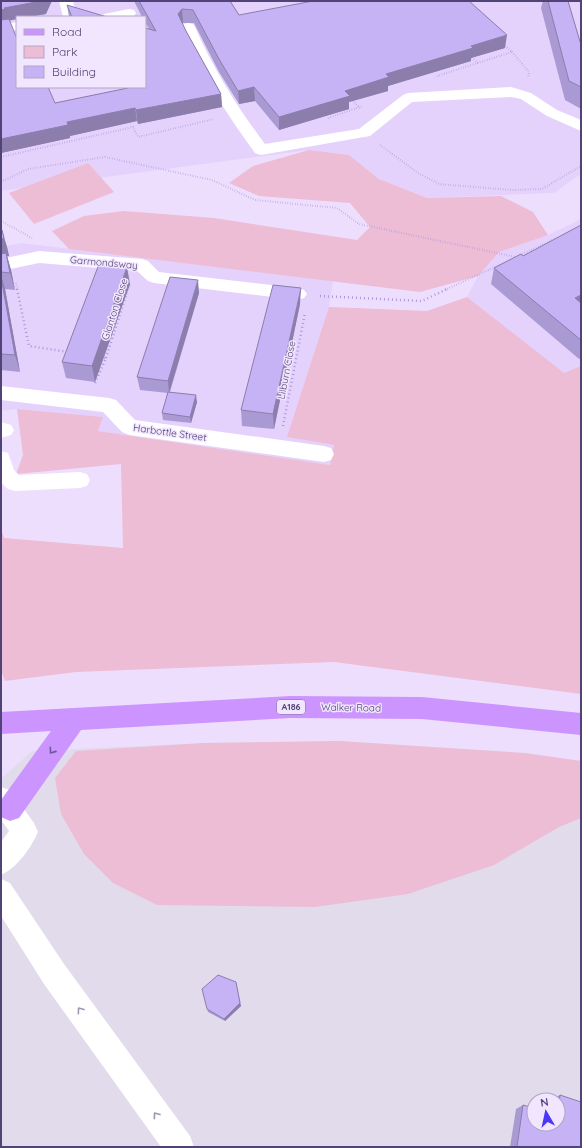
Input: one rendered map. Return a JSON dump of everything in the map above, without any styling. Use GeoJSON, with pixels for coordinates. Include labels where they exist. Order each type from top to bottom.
{"type":"FeatureCollection","features":[{"type":"Feature","properties":{"kind":"main road","name":"Walker Road"},"geometry":{"type":"LineString","coordinates":[[1,723],[291,707],[422,708],[581,724]]}},
{"type":"Feature","properties":{"kind":"main road"},"geometry":{"type":"LineString","coordinates":[[5,804],[74,719]]}},
{"type":"Feature","properties":{"kind":"street"},"geometry":{"type":"LineString","coordinates":[[66,1],[67,16]]}},
{"type":"Feature","properties":{"kind":"street"},"geometry":{"type":"LineString","coordinates":[[114,16],[129,13]]}},
{"type":"Feature","properties":{"kind":"street"},"geometry":{"type":"LineString","coordinates":[[1,30],[16,26]]}},
{"type":"Feature","properties":{"kind":"street"},"geometry":{"type":"LineString","coordinates":[[188,27],[203,62],[234,114],[261,150],[364,132],[408,98],[511,92],[526,96],[552,113],[581,126]]}},
{"type":"Feature","properties":{"kind":"street","name":"Garmondsway"},"geometry":{"type":"LineString","coordinates":[[6,264],[39,257],[142,265],[154,277],[303,295]]}},
{"type":"Feature","properties":{"kind":"street","name":"Harbottle Street"},"geometry":{"type":"LineString","coordinates":[[1,393],[109,405],[129,427],[324,454]]}},
{"type":"Feature","properties":{"kind":"street"},"geometry":{"type":"LineString","coordinates":[[1,459],[5,474],[15,483],[80,480]]}},
{"type":"Feature","properties":{"kind":"street"},"geometry":{"type":"LineString","coordinates":[[1,862],[25,832],[5,804]]}},
{"type":"Feature","properties":{"kind":"street"},"geometry":{"type":"LineString","coordinates":[[1,892],[54,974],[179,1147]]}},
{"type":"Feature","properties":{"kind":"path"},"geometry":{"type":"LineString","coordinates":[[500,41],[512,52],[529,72],[526,96]]}},
{"type":"Feature","properties":{"kind":"path"},"geometry":{"type":"LineString","coordinates":[[436,76],[512,52]]}},
{"type":"Feature","properties":{"kind":"path"},"geometry":{"type":"LineString","coordinates":[[467,53],[478,63]]}},
{"type":"Feature","properties":{"kind":"path"},"geometry":{"type":"LineString","coordinates":[[349,96],[360,108]]}},
{"type":"Feature","properties":{"kind":"path"},"geometry":{"type":"LineString","coordinates":[[323,119],[366,105]]}},
{"type":"Feature","properties":{"kind":"path"},"geometry":{"type":"LineString","coordinates":[[1,157],[133,126],[138,137],[234,114]]}},
{"type":"Feature","properties":{"kind":"path"},"geometry":{"type":"LineString","coordinates":[[364,132],[418,173],[439,184],[512,190],[542,189],[581,166]]}},
{"type":"Feature","properties":{"kind":"path"},"geometry":{"type":"LineString","coordinates":[[1,182],[28,169],[105,156],[212,180],[255,200],[337,208],[360,224],[516,257]]}},
{"type":"Feature","properties":{"kind":"path"},"geometry":{"type":"LineString","coordinates":[[1,221],[40,242],[39,257]]}},
{"type":"Feature","properties":{"kind":"path"},"geometry":{"type":"LineString","coordinates":[[303,295],[422,301],[559,237]]}},
{"type":"Feature","properties":{"kind":"path"},"geometry":{"type":"LineString","coordinates":[[6,264],[29,346],[75,353]]}},
{"type":"Feature","properties":{"kind":"path","name":"Glanton Close"},"geometry":{"type":"LineString","coordinates":[[87,402],[106,358],[137,265]]}},
{"type":"Feature","properties":{"kind":"path","name":"Lilburn Close"},"geometry":{"type":"LineString","coordinates":[[279,448],[303,295]]}},
{"type":"Feature","properties":{"kind":"path"},"geometry":{"type":"LineString","coordinates":[[98,357],[106,358]]}},
{"type":"Feature","properties":{"kind":"shaded area"},"geometry":{"type":"Polygon","coordinates":[[[1,1],[581,1],[581,174],[554,193],[427,198],[379,179],[349,155],[309,150],[1,191],[1,1]]]}},
{"type":"Feature","properties":{"kind":"shaded area"},"geometry":{"type":"Polygon","coordinates":[[[581,219],[581,366],[564,374],[467,297],[478,276],[499,252],[548,235],[581,219]]]}},
{"type":"Feature","properties":{"kind":"shaded area"},"geometry":{"type":"Polygon","coordinates":[[[22,243],[333,281],[329,307],[288,437],[334,445],[330,465],[98,431],[103,417],[17,409],[1,411],[1,247],[22,243]]]}},
{"type":"Feature","properties":{"kind":"shaded area"},"geometry":{"type":"Polygon","coordinates":[[[339,741],[525,753],[581,761],[581,1147],[1,1147],[1,779],[32,751],[204,743],[339,741]]]}},
{"type":"Feature","properties":{"kind":"green space"},"geometry":{"type":"Polygon","coordinates":[[[309,150],[349,155],[379,179],[427,198],[501,196],[533,212],[548,235],[499,252],[478,276],[420,292],[69,249],[52,231],[84,216],[124,211],[214,218],[357,240],[370,227],[350,203],[259,196],[229,183],[253,166],[309,150]]]}},
{"type":"Feature","properties":{"kind":"green space"},"geometry":{"type":"Polygon","coordinates":[[[88,163],[114,192],[34,224],[9,193],[88,163]]]}},
{"type":"Feature","properties":{"kind":"green space"},"geometry":{"type":"Polygon","coordinates":[[[467,297],[564,373],[581,366],[581,694],[334,662],[76,672],[5,681],[1,670],[1,529],[4,538],[123,548],[121,464],[16,474],[23,455],[17,409],[103,417],[98,431],[330,465],[334,445],[287,437],[329,307],[427,311],[467,297]]]}},
{"type":"Feature","properties":{"kind":"green space"},"geometry":{"type":"Polygon","coordinates":[[[339,741],[525,753],[581,761],[581,818],[559,827],[494,865],[408,894],[315,907],[157,905],[113,883],[84,854],[61,814],[55,778],[76,751],[204,743],[339,741]]]}},
{"type":"Feature","properties":{"kind":"building"},"geometry":{"type":"Polygon","coordinates":[[[1,1],[41,1],[4,8],[5,9],[1,10],[1,1]]]}},
{"type":"Feature","properties":{"kind":"building"},"geometry":{"type":"Polygon","coordinates":[[[139,1],[230,1],[239,15],[313,1],[469,1],[507,35],[471,46],[473,48],[386,74],[389,77],[345,91],[350,96],[279,117],[254,87],[238,91],[193,10],[182,9],[178,14],[221,94],[136,110],[135,108],[67,122],[68,125],[1,139],[1,20],[9,19],[16,36],[16,88],[48,88],[55,103],[128,88],[146,88],[146,28],[156,31],[139,1]]]}},
{"type":"Feature","properties":{"kind":"building"},"geometry":{"type":"Polygon","coordinates":[[[548,1],[568,1],[581,45],[581,87],[569,81],[548,1]]]}},
{"type":"Feature","properties":{"kind":"building"},"geometry":{"type":"Polygon","coordinates":[[[67,5],[104,16],[72,16],[67,5]]]}},
{"type":"Feature","properties":{"kind":"building"},"geometry":{"type":"Polygon","coordinates":[[[581,225],[581,295],[575,298],[581,303],[581,340],[494,268],[521,254],[523,256],[581,225]]]}},
{"type":"Feature","properties":{"kind":"building"},"geometry":{"type":"Polygon","coordinates":[[[1,230],[4,238],[1,239],[1,230]]]}},
{"type":"Feature","properties":{"kind":"building"},"geometry":{"type":"Polygon","coordinates":[[[6,253],[10,273],[1,272],[1,254],[6,253]]]}},
{"type":"Feature","properties":{"kind":"building"},"geometry":{"type":"Polygon","coordinates":[[[99,264],[127,267],[92,366],[62,362],[99,264]]]}},
{"type":"Feature","properties":{"kind":"building"},"geometry":{"type":"Polygon","coordinates":[[[1,277],[15,355],[1,354],[1,277]]]}},
{"type":"Feature","properties":{"kind":"building"},"geometry":{"type":"Polygon","coordinates":[[[170,277],[198,280],[168,381],[137,377],[170,277]]]}},
{"type":"Feature","properties":{"kind":"building"},"geometry":{"type":"Polygon","coordinates":[[[273,285],[301,288],[273,414],[241,410],[273,285]]]}},
{"type":"Feature","properties":{"kind":"building"},"geometry":{"type":"Polygon","coordinates":[[[168,392],[196,395],[190,417],[162,413],[168,392]]]}},
{"type":"Feature","properties":{"kind":"building"},"geometry":{"type":"Polygon","coordinates":[[[218,975],[236,982],[240,1003],[224,1019],[207,1009],[202,989],[218,975]]]}},
{"type":"Feature","properties":{"kind":"building"},"geometry":{"type":"Polygon","coordinates":[[[566,1097],[581,1102],[581,1147],[517,1147],[523,1105],[526,1106],[526,1132],[566,1132],[566,1097]]]}}]}
